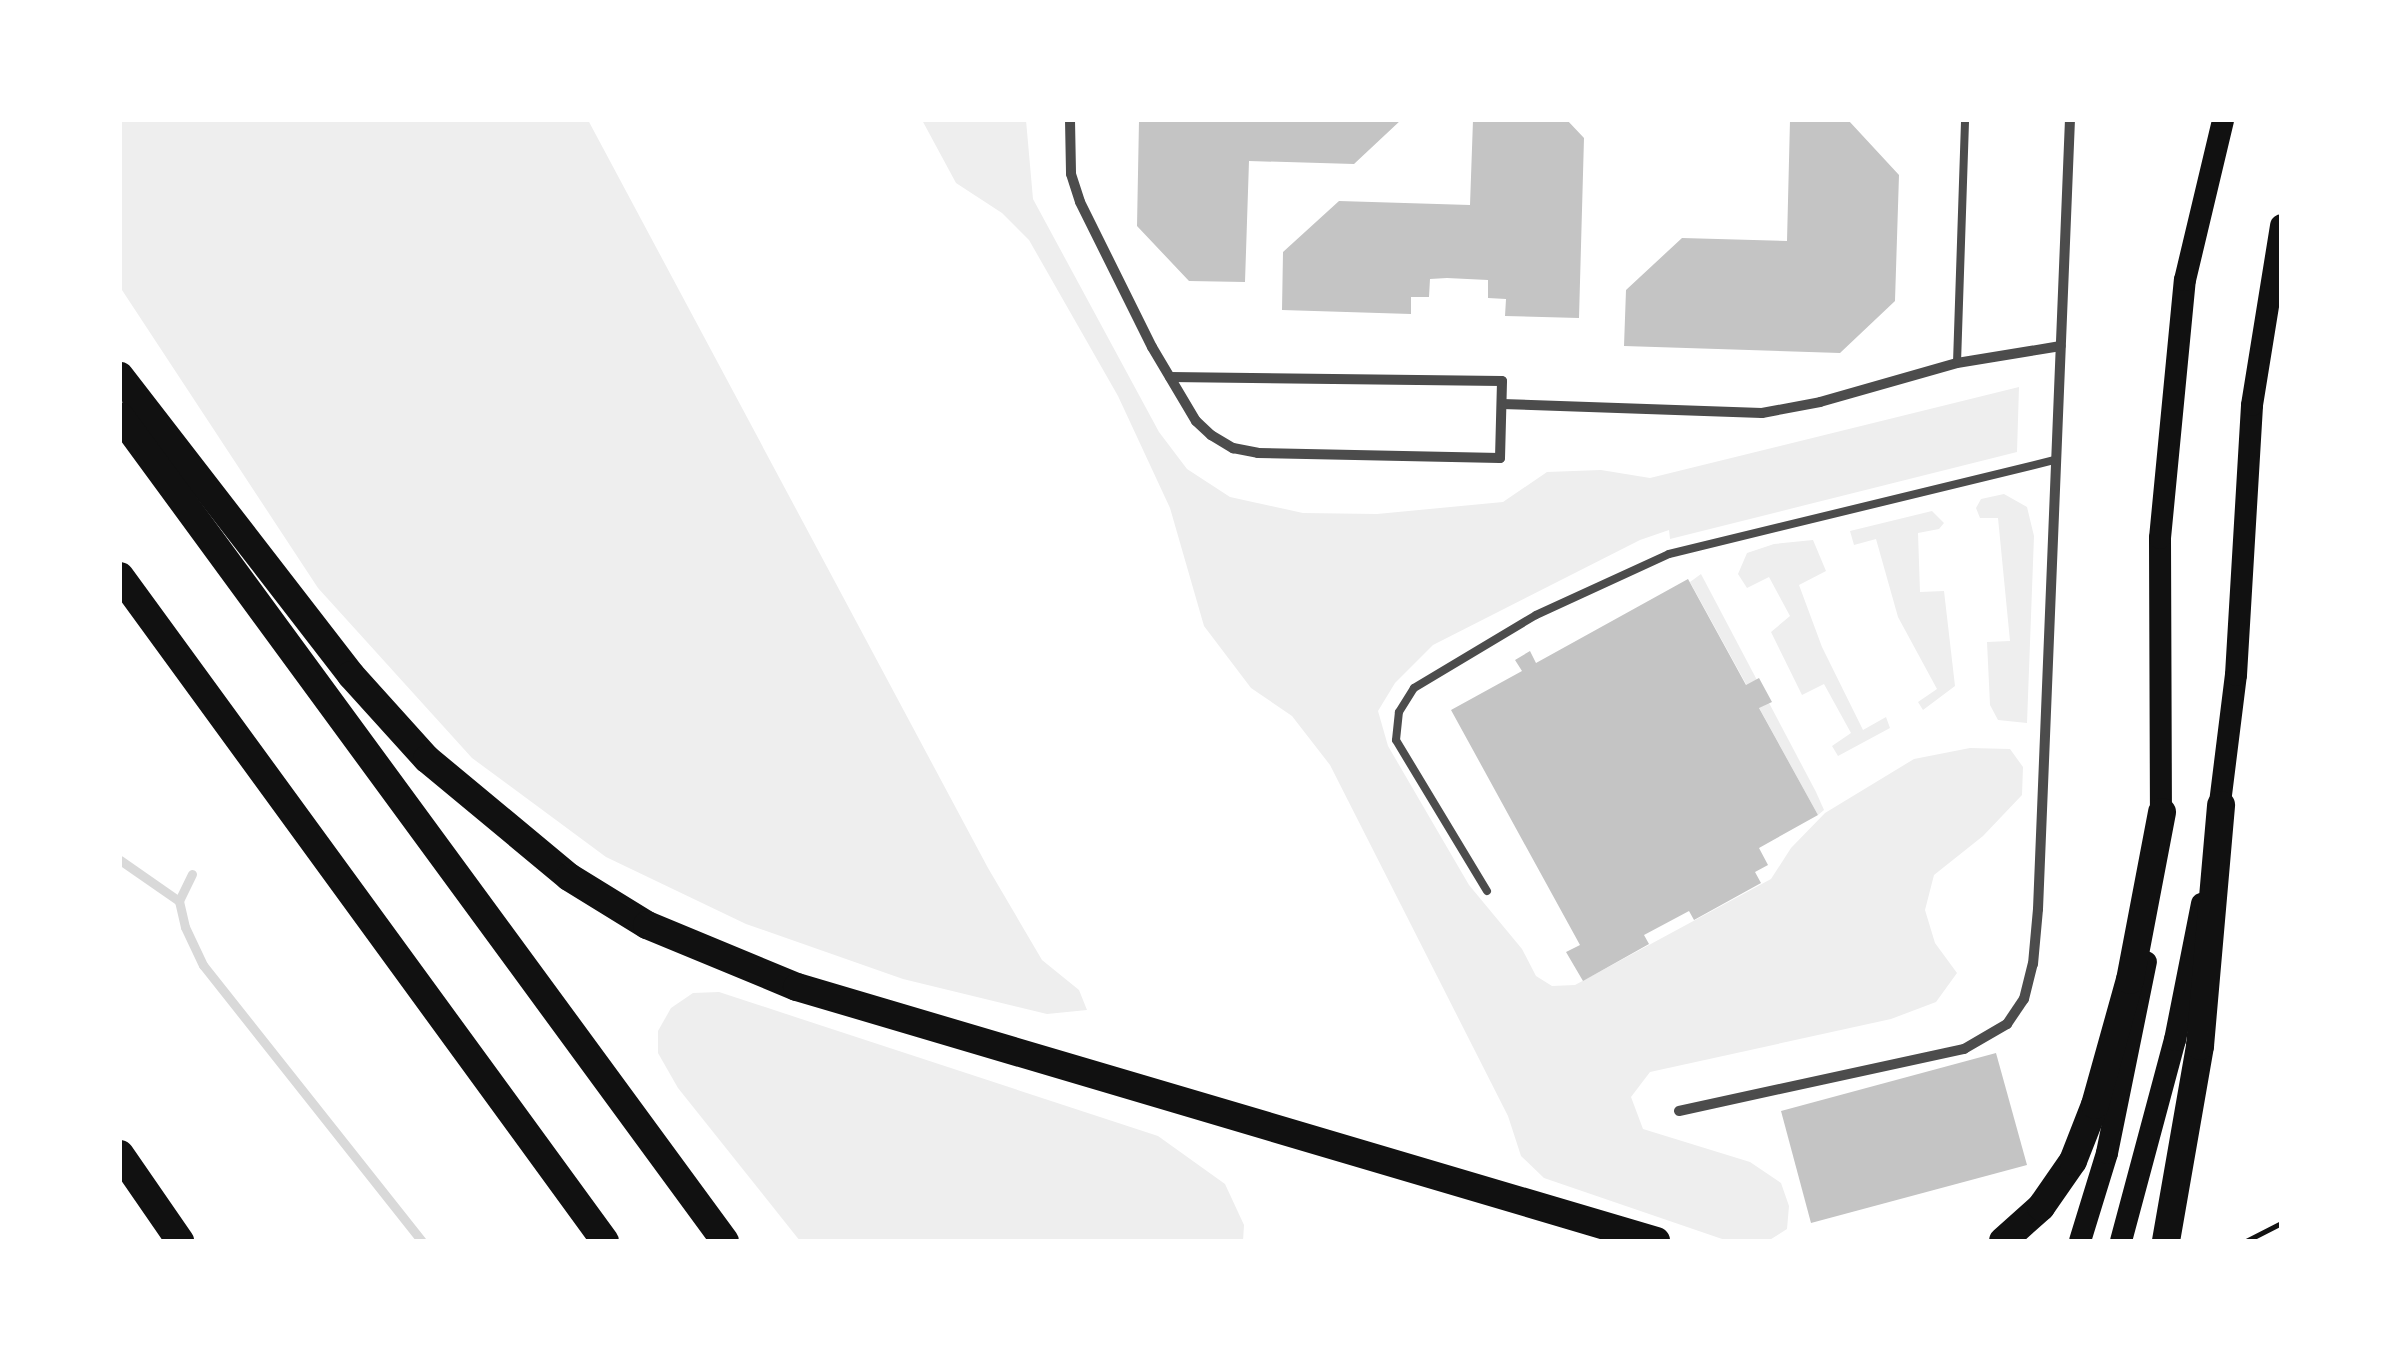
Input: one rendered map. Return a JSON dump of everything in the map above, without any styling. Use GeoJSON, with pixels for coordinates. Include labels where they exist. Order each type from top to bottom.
{"type":"FeatureCollection","features":[{"type":"Feature","properties":{"kind":"highway"},"geometry":{"type":"LineString","coordinates":[[120,376],[352,675],[427,759],[554,866],[647,925],[797,988],[1656,1241]]}},
{"type":"Feature","properties":{"kind":"highway"},"geometry":{"type":"LineString","coordinates":[[120,416],[725,1241]]}},
{"type":"Feature","properties":{"kind":"highway"},"geometry":{"type":"LineString","coordinates":[[120,576],[605,1241]]}},
{"type":"Feature","properties":{"kind":"highway"},"geometry":{"type":"LineString","coordinates":[[2166,1241],[2200,1046],[2221,805]]}},
{"type":"Feature","properties":{"kind":"highway"},"geometry":{"type":"LineString","coordinates":[[2003,1241],[2040,1207],[2074,1161],[2095,1105],[2130,980],[2162,812]]}},
{"type":"Feature","properties":{"kind":"highway"},"geometry":{"type":"LineString","coordinates":[[120,1154],[180,1241]]}},
{"type":"Feature","properties":{"kind":"main road"},"geometry":{"type":"LineString","coordinates":[[2080,1241],[2108,1153],[2135,1032],[2152,919],[2162,812],[2163,500],[2185,280],[2222,120]]}},
{"type":"Feature","properties":{"kind":"main road"},"geometry":{"type":"LineString","coordinates":[[2121,1241],[2175,1040],[2221,805],[2236,675],[2252,405],[2281,225]]}},
{"type":"Feature","properties":{"kind":"street"},"geometry":{"type":"LineString","coordinates":[[1070,120],[1071,174],[1080,202],[1170,377],[1196,421],[1211,435],[1233,448],[1258,453],[1500,458],[1502,381],[1170,377]]}},
{"type":"Feature","properties":{"kind":"street"},"geometry":{"type":"LineString","coordinates":[[1679,1111],[1964,1048],[2006,1024],[2024,999],[2033,964],[2038,909],[2070,120]]}},
{"type":"Feature","properties":{"kind":"street"},"geometry":{"type":"LineString","coordinates":[[1502,404],[1762,413],[1820,402],[1957,362],[2061,346]]}},
{"type":"Feature","properties":{"kind":"lane"},"geometry":{"type":"LineString","coordinates":[[1957,362],[1965,120]]}},
{"type":"Feature","properties":{"kind":"lane"},"geometry":{"type":"LineString","coordinates":[[1487,892],[1396,740],[1399,712],[1414,688],[1520,624],[1669,554],[2056,460]]}},
{"type":"Feature","properties":{"kind":"path"},"geometry":{"type":"LineString","coordinates":[[2246,1241],[2281,1224]]}},
{"type":"Feature","properties":{"kind":"shaded area"},"geometry":{"type":"Polygon","coordinates":[[[120,120],[588,120],[988,868],[1042,960],[1079,990],[1087,1010],[1047,1014],[903,979],[746,924],[606,857],[472,758],[318,588],[120,287],[120,120]]]}},
{"type":"Feature","properties":{"kind":"shaded area"},"geometry":{"type":"Polygon","coordinates":[[[922,120],[1026,120],[1033,199],[1159,432],[1187,469],[1230,497],[1303,513],[1377,514],[1503,502],[1547,472],[1601,470],[1650,478],[2019,387],[2017,452],[1670,539],[1669,530],[1640,540],[1433,645],[1395,683],[1378,711],[1388,746],[1469,885],[1522,949],[1536,976],[1552,986],[1575,985],[1771,879],[1791,848],[1825,813],[1914,759],[1970,748],[2010,749],[2023,767],[2022,795],[1983,836],[1934,875],[1925,910],[1935,943],[1957,973],[1936,1002],[1891,1019],[1650,1072],[1631,1097],[1643,1129],[1750,1162],[1781,1183],[1789,1206],[1787,1229],[1768,1241],[1728,1241],[1544,1178],[1521,1156],[1508,1116],[1330,765],[1292,716],[1251,688],[1204,626],[1170,508],[1118,396],[1029,240],[1002,213],[956,183],[922,120]]]}},
{"type":"Feature","properties":{"kind":"shaded area"},"geometry":{"type":"Polygon","coordinates":[[[2004,494],[2027,507],[2034,536],[2027,723],[1998,720],[1990,705],[1987,642],[2010,641],[1998,518],[1980,518],[1976,508],[1981,499],[2004,494]]]}},
{"type":"Feature","properties":{"kind":"shaded area"},"geometry":{"type":"Polygon","coordinates":[[[1932,511],[1944,523],[1939,529],[1918,533],[1920,592],[1944,591],[1955,686],[1923,710],[1918,702],[1937,689],[1898,617],[1876,539],[1854,545],[1850,531],[1932,511]]]}},
{"type":"Feature","properties":{"kind":"shaded area"},"geometry":{"type":"Polygon","coordinates":[[[1813,540],[1826,571],[1799,585],[1822,647],[1863,730],[1886,717],[1890,728],[1838,756],[1832,746],[1851,733],[1824,684],[1802,695],[1771,632],[1790,616],[1769,577],[1747,588],[1738,574],[1747,553],[1774,544],[1813,540]]]}},
{"type":"Feature","properties":{"kind":"shaded area"},"geometry":{"type":"Polygon","coordinates":[[[1701,574],[1816,792],[1824,810],[1818,815],[1690,582],[1701,574]]]}},
{"type":"Feature","properties":{"kind":"shaded area"},"geometry":{"type":"Polygon","coordinates":[[[719,992],[1158,1136],[1225,1184],[1244,1225],[1243,1241],[800,1241],[678,1088],[658,1053],[658,1031],[671,1008],[693,993],[719,992]]]}},
{"type":"Feature","properties":{"kind":"building"},"geometry":{"type":"Polygon","coordinates":[[[1139,120],[1401,120],[1354,164],[1249,161],[1245,282],[1189,281],[1137,226],[1139,120]]]}},
{"type":"Feature","properties":{"kind":"building"},"geometry":{"type":"Polygon","coordinates":[[[1473,120],[1567,120],[1584,138],[1579,318],[1505,316],[1506,299],[1488,298],[1488,280],[1447,278],[1430,279],[1429,297],[1411,297],[1411,314],[1282,310],[1283,252],[1339,201],[1470,205],[1473,120]]]}},
{"type":"Feature","properties":{"kind":"building"},"geometry":{"type":"Polygon","coordinates":[[[1790,120],[1849,121],[1899,175],[1895,301],[1840,353],[1624,346],[1626,290],[1682,238],[1787,241],[1790,120]]]}},
{"type":"Feature","properties":{"kind":"building"},"geometry":{"type":"Polygon","coordinates":[[[1688,579],[1746,685],[1759,678],[1772,702],[1759,708],[1818,815],[1759,848],[1768,865],[1755,872],[1761,883],[1694,920],[1689,911],[1644,935],[1649,944],[1583,981],[1566,952],[1580,945],[1451,710],[1522,671],[1515,660],[1530,651],[1536,663],[1688,579]]]}},
{"type":"Feature","properties":{"kind":"building"},"geometry":{"type":"Polygon","coordinates":[[[1996,1053],[2027,1165],[1811,1223],[1781,1111],[1996,1053]]]}},
{"type":"Feature","properties":{"kind":"waterway"},"geometry":{"type":"LineString","coordinates":[[120,860],[179,901]]}},
{"type":"Feature","properties":{"kind":"waterway"},"geometry":{"type":"LineString","coordinates":[[192,874],[179,901],[185,927],[203,965],[422,1241]]}}]}
